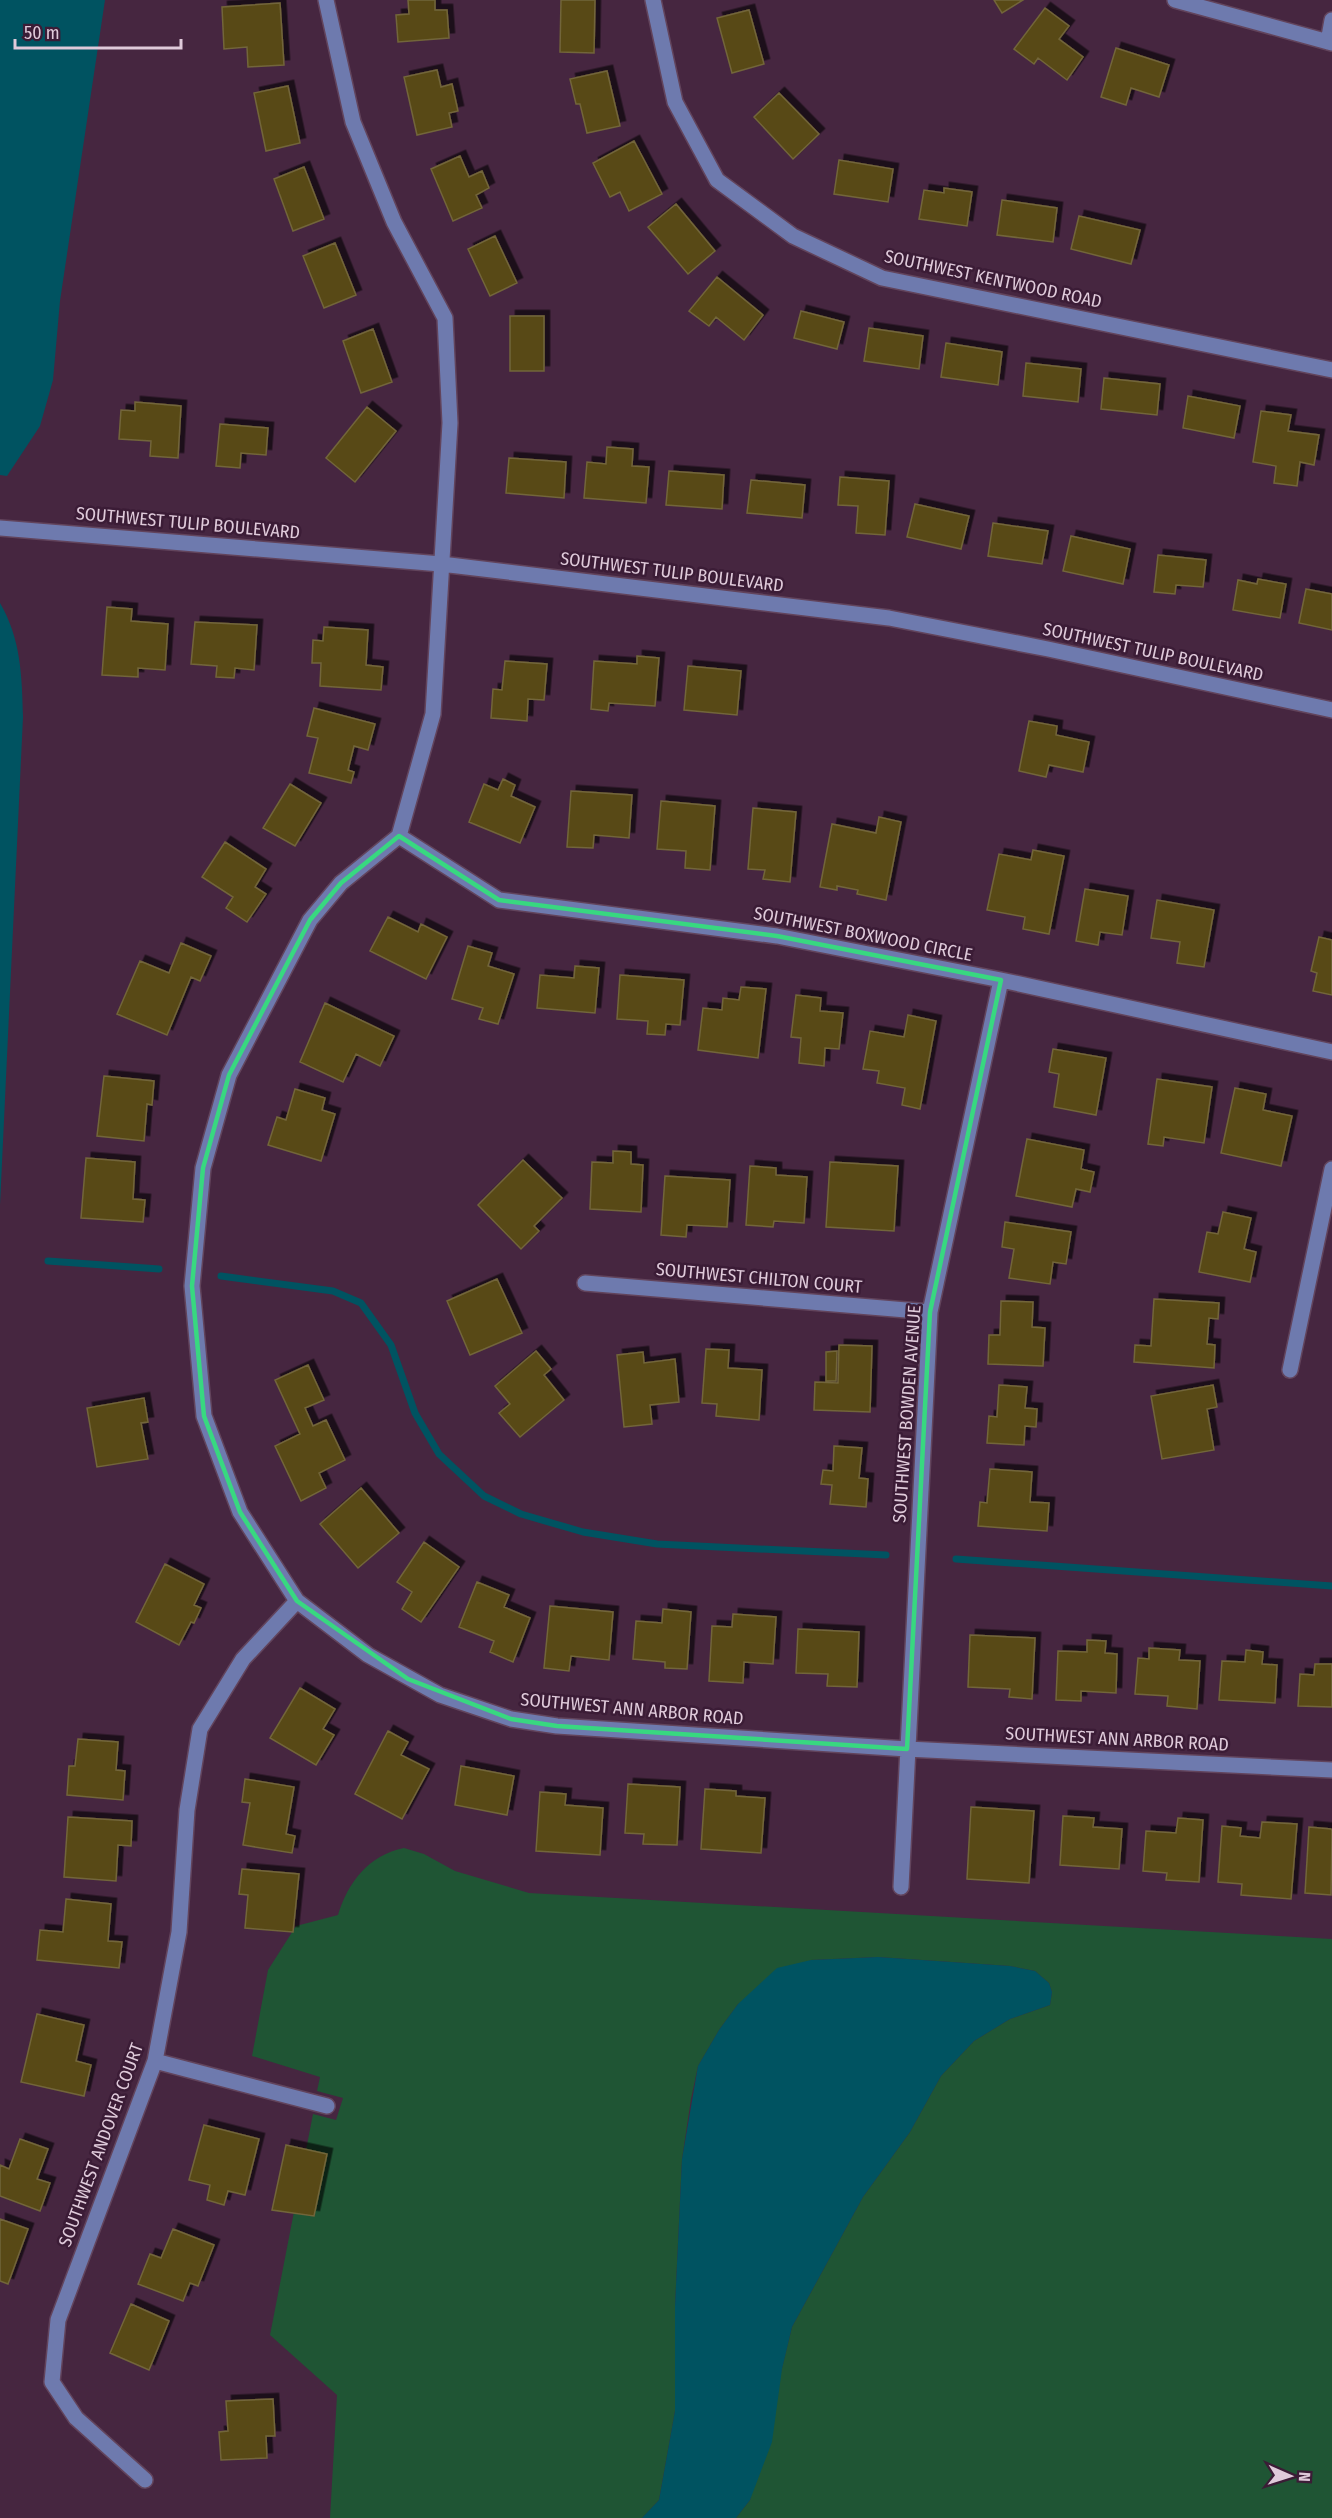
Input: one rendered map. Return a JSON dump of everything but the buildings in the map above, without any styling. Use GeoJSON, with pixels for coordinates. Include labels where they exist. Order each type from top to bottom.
{"type":"FeatureCollection","features":[{"type":"Feature","properties":{"kind":"street"},"geometry":{"type":"LineString","coordinates":[[326,0],[353,122],[394,222],[445,318],[450,423],[433,714],[399,836]]}},
{"type":"Feature","properties":{"kind":"street","name":"SOUTHWEST KENTWOOD ROAD"},"geometry":{"type":"LineString","coordinates":[[653,0],[675,102],[717,180],[793,236],[882,278],[1332,370]]}},
{"type":"Feature","properties":{"kind":"street"},"geometry":{"type":"LineString","coordinates":[[1174,0],[1330,43],[1332,20]]}},
{"type":"Feature","properties":{"kind":"street","name":"SOUTHWEST TULIP BOULEVARD"},"geometry":{"type":"LineString","coordinates":[[0,528],[441,564],[889,618],[1332,710]]}},
{"type":"Feature","properties":{"kind":"street","name":"SOUTHWEST BOXWOOD CIRCLE"},"geometry":{"type":"LineString","coordinates":[[399,836],[499,900],[777,936],[1001,980],[1332,1052]]}},
{"type":"Feature","properties":{"kind":"street","name":"SOUTHWEST ANN ARBOR ROAD"},"geometry":{"type":"LineString","coordinates":[[399,836],[341,883],[310,920],[230,1075],[203,1168],[192,1286],[204,1416],[240,1512],[297,1601],[368,1655],[408,1679],[449,1698],[512,1719],[556,1726],[907,1749],[1332,1770]]}},
{"type":"Feature","properties":{"kind":"street","name":"SOUTHWEST BOWDEN AVENUE"},"geometry":{"type":"LineString","coordinates":[[901,1887],[930,1312],[1001,980]]}},
{"type":"Feature","properties":{"kind":"street"},"geometry":{"type":"LineString","coordinates":[[1290,1370],[1332,1169]]}},
{"type":"Feature","properties":{"kind":"street","name":"SOUTHWEST CHILTON COURT"},"geometry":{"type":"LineString","coordinates":[[585,1283],[930,1312]]}},
{"type":"Feature","properties":{"kind":"street","name":"SOUTHWEST ANDOVER COURT"},"geometry":{"type":"LineString","coordinates":[[145,2480],[76,2418],[52,2382],[58,2320],[155,2061],[179,1932],[187,1810],[200,1729],[243,1659],[297,1601]]}},
{"type":"Feature","properties":{"kind":"street"},"geometry":{"type":"LineString","coordinates":[[155,2061],[327,2106]]}},
{"type":"Feature","properties":{"kind":"highlighted area"},"geometry":{"type":"Polygon","coordinates":[[[399,836],[499,900],[777,936],[1001,980],[930,1312],[907,1749],[557,1726],[511,1719],[408,1679],[297,1601],[240,1512],[204,1416],[192,1286],[203,1168],[229,1075],[310,920],[341,883],[399,836]]]}},
{"type":"Feature","properties":{"kind":"green space"},"geometry":{"type":"Polygon","coordinates":[[[404,1848],[424,1854],[455,1871],[529,1893],[1332,1939],[1332,2518],[736,2518],[750,2500],[792,2327],[863,2197],[910,2132],[941,2076],[974,2041],[1010,2019],[1050,2005],[1052,1992],[1049,1983],[1035,1971],[1010,1966],[878,1957],[811,1960],[738,2004],[719,2030],[698,2066],[682,2159],[675,2306],[675,2411],[659,2500],[642,2518],[330,2518],[337,2395],[270,2335],[313,2114],[336,2120],[343,2098],[317,2091],[320,2077],[252,2056],[268,1970],[296,1926],[338,1915],[354,1881],[362,1872],[380,1857],[404,1848]]]}},
{"type":"Feature","properties":{"kind":"water"},"geometry":{"type":"Polygon","coordinates":[[[0,0],[105,0],[60,301],[53,380],[40,426],[7,476],[0,475],[0,0]]]}},
{"type":"Feature","properties":{"kind":"water"},"geometry":{"type":"Polygon","coordinates":[[[0,603],[12,630],[19,658],[23,717],[0,1205],[0,603]]]}},
{"type":"Feature","properties":{"kind":"water"},"geometry":{"type":"Polygon","coordinates":[[[878,1957],[1010,1966],[1035,1971],[1049,1983],[1052,1992],[1050,2005],[1010,2019],[974,2041],[941,2076],[910,2132],[863,2197],[792,2327],[782,2369],[772,2442],[750,2500],[736,2518],[642,2518],[659,2500],[675,2411],[675,2306],[682,2159],[698,2066],[719,2030],[738,2004],[777,1968],[811,1960],[878,1957]]]}},
{"type":"Feature","properties":{"kind":"waterway"},"geometry":{"type":"LineString","coordinates":[[48,1261],[159,1269]]}},
{"type":"Feature","properties":{"kind":"waterway"},"geometry":{"type":"LineString","coordinates":[[221,1276],[333,1291],[361,1303],[391,1345],[415,1413],[439,1454],[484,1496],[521,1514],[583,1532],[657,1544],[886,1555]]}},
{"type":"Feature","properties":{"kind":"waterway"},"geometry":{"type":"LineString","coordinates":[[956,1559],[1332,1586]]}}]}
